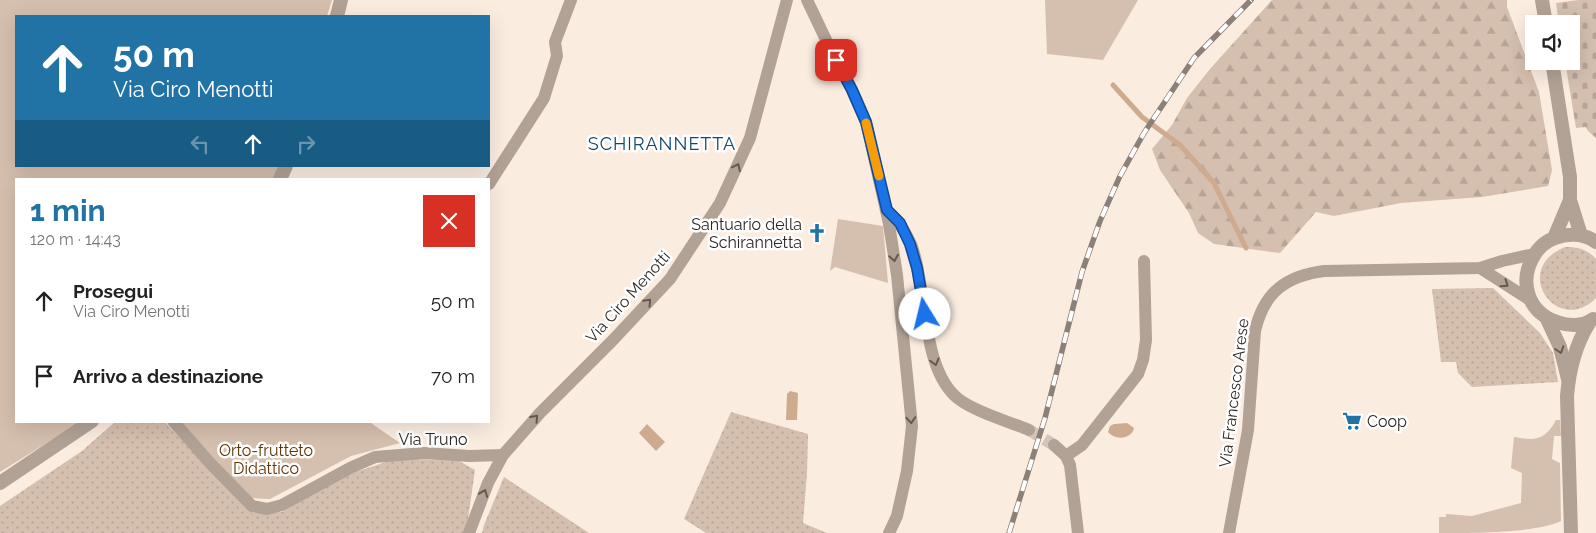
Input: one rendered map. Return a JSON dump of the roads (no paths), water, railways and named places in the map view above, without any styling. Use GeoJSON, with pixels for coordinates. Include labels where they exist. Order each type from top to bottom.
{"type":"FeatureCollection","features":[{"type":"Feature","properties":{"kind":"street"},"geometry":{"type":"LineString","coordinates":[[337,15],[341,0]]}},
{"type":"Feature","properties":{"kind":"street"},"geometry":{"type":"LineString","coordinates":[[490,182],[544,98],[557,56],[556,42],[571,0]]}},
{"type":"Feature","properties":{"kind":"street","name":"Via Ciro Menotti"},"geometry":{"type":"LineString","coordinates":[[469,533],[488,483],[503,455],[540,413],[670,278],[720,203],[750,138],[787,0]]}},
{"type":"Feature","properties":{"kind":"street"},"geometry":{"type":"LineString","coordinates":[[807,0],[866,122],[887,210],[897,275],[912,426],[907,471],[897,516],[889,533]]}},
{"type":"Feature","properties":{"kind":"street"},"geometry":{"type":"LineString","coordinates":[[1542,0],[1544,15]]}},
{"type":"Feature","properties":{"kind":"street"},"geometry":{"type":"LineString","coordinates":[[1553,70],[1570,177],[1570,200],[1581,235]]}},
{"type":"Feature","properties":{"kind":"street"},"geometry":{"type":"LineString","coordinates":[[1554,238],[1570,200]]}},
{"type":"Feature","properties":{"kind":"street"},"geometry":{"type":"LineString","coordinates":[[887,210],[900,223],[910,244],[917,268],[935,365],[942,381],[950,392],[970,406],[1029,430]]}},
{"type":"Feature","properties":{"kind":"street"},"geometry":{"type":"LineString","coordinates":[[1592,320],[1567,326],[1547,319],[1530,300],[1526,284],[1528,268],[1534,254],[1554,238],[1581,235],[1596,242]]}},
{"type":"Feature","properties":{"kind":"street","name":"Via Francesco Arese"},"geometry":{"type":"LineString","coordinates":[[1229,533],[1248,430],[1258,318],[1263,306],[1278,288],[1299,276],[1324,271],[1480,268],[1534,254]]}},
{"type":"Feature","properties":{"kind":"street"},"geometry":{"type":"LineString","coordinates":[[1066,456],[1082,445],[1138,374],[1143,360],[1146,340],[1144,261]]}},
{"type":"Feature","properties":{"kind":"street"},"geometry":{"type":"LineString","coordinates":[[1480,268],[1530,300]]}},
{"type":"Feature","properties":{"kind":"street"},"geometry":{"type":"LineString","coordinates":[[1547,319],[1560,347],[1568,382]]}},
{"type":"Feature","properties":{"kind":"street"},"geometry":{"type":"LineString","coordinates":[[1571,533],[1568,382],[1578,345],[1592,320]]}},
{"type":"Feature","properties":{"kind":"street"},"geometry":{"type":"LineString","coordinates":[[0,483],[89,423]]}},
{"type":"Feature","properties":{"kind":"street","name":"Via Truno"},"geometry":{"type":"LineString","coordinates":[[175,423],[252,506],[267,509],[282,505],[324,482],[375,458],[424,452],[468,456],[503,455]]}},
{"type":"Feature","properties":{"kind":"street"},"geometry":{"type":"LineString","coordinates":[[1054,445],[1066,456],[1070,465],[1078,533]]}},
{"type":"Feature","properties":{"kind":"waterway"},"geometry":{"type":"LineString","coordinates":[[1113,85],[1142,117],[1180,145],[1214,183],[1246,248]]}},
{"type":"Feature","properties":{"kind":"tunnel"},"geometry":{"type":"LineString","coordinates":[[1029,430],[1054,445]]}},
{"type":"Feature","properties":{"kind":"railway"},"geometry":{"type":"LineString","coordinates":[[1009,533],[1045,418],[1082,272],[1100,221],[1120,176],[1144,133],[1194,58],[1251,0]]}},
{"type":"Feature","properties":{"kind":"place","name":"Santuario della Schirannetta"},"geometry":{"type":"Point","coordinates":[817,233]}},
{"type":"Feature","properties":{"kind":"place","name":"Coop"},"geometry":{"type":"Point","coordinates":[1352,421]}},
{"type":"Feature","properties":{"kind":"district","name":"SCHIRANNETTA"},"geometry":{"type":"Point","coordinates":[662,143]}},
{"type":"Feature","properties":{"kind":"park label","name":"Orto-frutteto Didattico"},"geometry":{"type":"Point","coordinates":[266,459]}}]}
